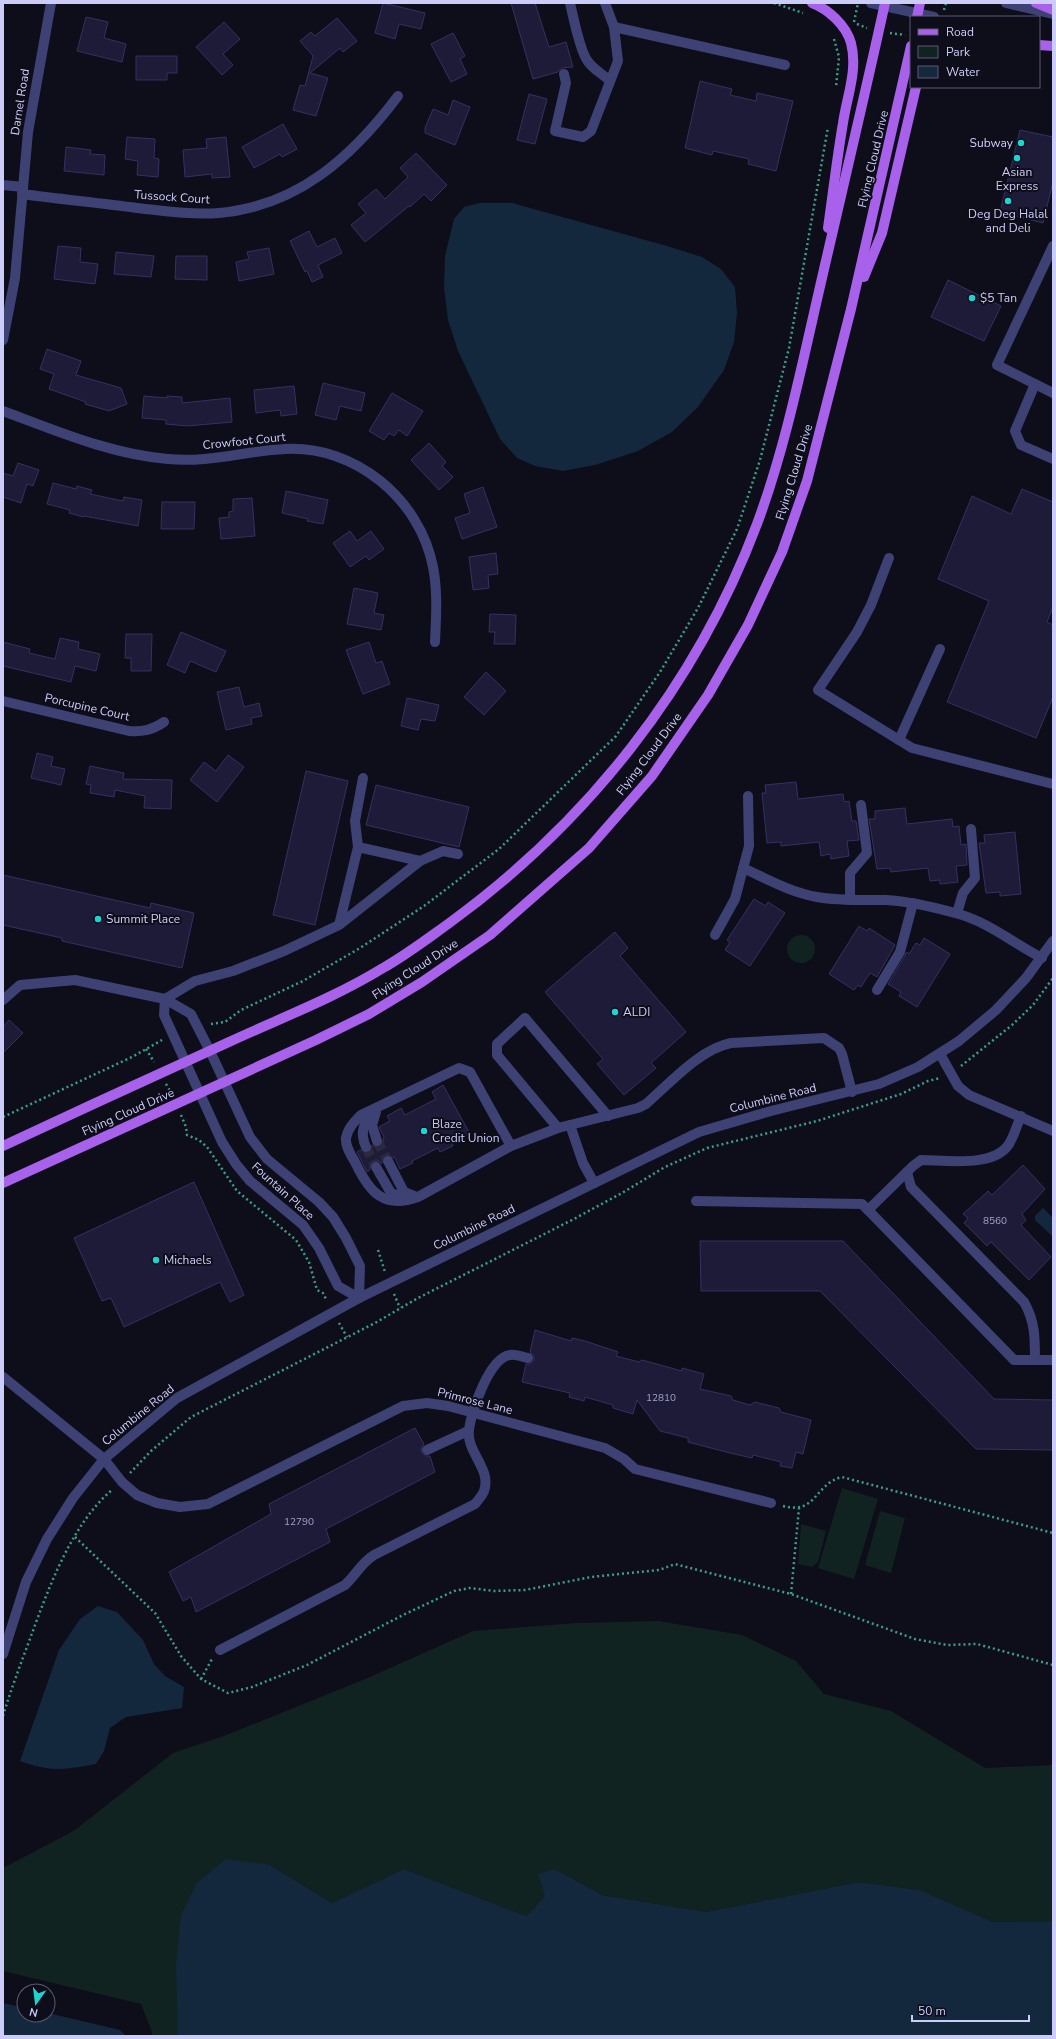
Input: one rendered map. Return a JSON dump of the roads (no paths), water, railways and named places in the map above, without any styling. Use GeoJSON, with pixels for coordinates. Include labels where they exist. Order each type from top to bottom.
{"type":"FeatureCollection","features":[{"type":"Feature","properties":{"kind":"main road"},"geometry":{"type":"LineString","coordinates":[[812,3],[832,15],[845,30],[851,41],[853,56],[853,77],[843,122],[817,301]]}},
{"type":"Feature","properties":{"kind":"main road"},"geometry":{"type":"LineString","coordinates":[[918,15],[920,3]]}},
{"type":"Feature","properties":{"kind":"main road"},"geometry":{"type":"LineString","coordinates":[[1036,3],[1053,10]]}},
{"type":"Feature","properties":{"kind":"main road","name":"Flying Cloud Drive"},"geometry":{"type":"LineString","coordinates":[[3,1146],[210,1051],[290,1017],[348,988],[410,951],[512,875],[562,827],[615,770],[677,682],[725,598],[756,526],[770,488],[792,410],[885,4]]}},
{"type":"Feature","properties":{"kind":"main road"},"geometry":{"type":"LineString","coordinates":[[1040,45],[1053,45]]}},
{"type":"Feature","properties":{"kind":"main road","name":"Flying Cloud Drive"},"geometry":{"type":"LineString","coordinates":[[3,1183],[225,1082],[369,1014],[422,982],[490,935],[589,848],[652,776],[708,695],[748,625],[782,552],[807,481],[851,309],[910,50]]}},
{"type":"Feature","properties":{"kind":"main road"},"geometry":{"type":"LineString","coordinates":[[851,309],[882,233],[916,88]]}},
{"type":"Feature","properties":{"kind":"street","name":"Darnel Road"},"geometry":{"type":"LineString","coordinates":[[3,340],[15,278],[28,132],[52,3]]}},
{"type":"Feature","properties":{"kind":"street"},"geometry":{"type":"LineString","coordinates":[[570,3],[586,59],[592,67],[601,72],[610,81]]}},
{"type":"Feature","properties":{"kind":"street"},"geometry":{"type":"LineString","coordinates":[[564,74],[566,83],[555,131],[583,137],[591,131],[618,61],[614,27],[605,3]]}},
{"type":"Feature","properties":{"kind":"street"},"geometry":{"type":"LineString","coordinates":[[871,3],[885,4],[918,15]]}},
{"type":"Feature","properties":{"kind":"street"},"geometry":{"type":"LineString","coordinates":[[1006,3],[1053,14]]}},
{"type":"Feature","properties":{"kind":"street"},"geometry":{"type":"LineString","coordinates":[[614,27],[785,65]]}},
{"type":"Feature","properties":{"kind":"street"},"geometry":{"type":"LineString","coordinates":[[1040,41],[1053,45]]}},
{"type":"Feature","properties":{"kind":"street","name":"Tussock Court"},"geometry":{"type":"LineString","coordinates":[[22,191],[181,213],[219,213],[255,206],[290,194],[323,174],[352,151],[378,122],[398,96]]}},
{"type":"Feature","properties":{"kind":"street"},"geometry":{"type":"LineString","coordinates":[[3,185],[22,191]]}},
{"type":"Feature","properties":{"kind":"street"},"geometry":{"type":"LineString","coordinates":[[1053,246],[997,365],[1053,393]]}},
{"type":"Feature","properties":{"kind":"street"},"geometry":{"type":"LineString","coordinates":[[1035,384],[1015,431],[1021,445],[1053,459]]}},
{"type":"Feature","properties":{"kind":"street","name":"Crowfoot Court"},"geometry":{"type":"LineString","coordinates":[[3,411],[82,441],[125,454],[169,459],[213,459],[286,449],[315,451],[344,459],[369,472],[393,490],[412,514],[426,540],[433,567],[436,597],[435,642]]}},
{"type":"Feature","properties":{"kind":"street"},"geometry":{"type":"LineString","coordinates":[[889,558],[871,605],[857,632],[818,690],[912,748],[1053,784]]}},
{"type":"Feature","properties":{"kind":"street"},"geometry":{"type":"LineString","coordinates":[[899,740],[940,649]]}},
{"type":"Feature","properties":{"kind":"street","name":"Porcupine Court"},"geometry":{"type":"LineString","coordinates":[[3,701],[129,731],[142,732],[154,729],[164,722]]}},
{"type":"Feature","properties":{"kind":"street"},"geometry":{"type":"LineString","coordinates":[[339,925],[358,847],[355,821],[363,778]]}},
{"type":"Feature","properties":{"kind":"street"},"geometry":{"type":"LineString","coordinates":[[715,935],[734,899],[749,846],[748,796]]}},
{"type":"Feature","properties":{"kind":"street"},"geometry":{"type":"LineString","coordinates":[[850,900],[850,873],[867,853],[861,805]]}},
{"type":"Feature","properties":{"kind":"street"},"geometry":{"type":"LineString","coordinates":[[957,913],[963,893],[975,878],[971,829]]}},
{"type":"Feature","properties":{"kind":"street"},"geometry":{"type":"LineString","coordinates":[[358,847],[420,861]]}},
{"type":"Feature","properties":{"kind":"street"},"geometry":{"type":"LineString","coordinates":[[165,999],[195,981],[233,971],[277,954],[339,925],[420,861],[443,851],[458,854]]}},
{"type":"Feature","properties":{"kind":"street"},"geometry":{"type":"LineString","coordinates":[[743,868],[787,888],[817,897],[850,900],[888,900],[913,903],[957,913],[987,925],[1042,958]]}},
{"type":"Feature","properties":{"kind":"street"},"geometry":{"type":"LineString","coordinates":[[877,990],[900,952],[913,903]]}},
{"type":"Feature","properties":{"kind":"street","name":"Columbine Road"},"geometry":{"type":"LineString","coordinates":[[3,1654],[26,1582],[47,1539],[73,1498],[104,1459],[177,1398],[359,1298],[698,1132],[771,1111],[852,1092],[879,1084],[918,1067],[959,1041],[996,1010],[1042,958],[1053,941]]}},
{"type":"Feature","properties":{"kind":"street","name":"Fountain Place"},"geometry":{"type":"LineString","coordinates":[[3,1000],[20,985],[75,980],[165,999],[191,1014],[225,1082],[250,1137],[258,1149],[267,1159],[319,1202],[333,1217],[346,1238],[360,1266],[359,1298],[338,1286],[319,1248],[304,1224],[250,1181],[236,1164],[222,1142],[173,1036],[164,1015],[165,999]]}},
{"type":"Feature","properties":{"kind":"street"},"geometry":{"type":"LineString","coordinates":[[558,1128],[498,1055],[497,1044],[525,1018],[608,1116]]}},
{"type":"Feature","properties":{"kind":"street"},"geometry":{"type":"LineString","coordinates":[[511,1146],[475,1080],[466,1069],[453,1070],[361,1115],[352,1124],[348,1131],[346,1140],[347,1147],[362,1177],[379,1196],[396,1202],[405,1202],[418,1197],[511,1146],[558,1128],[631,1111],[646,1104],[705,1054],[718,1046],[731,1043],[824,1038],[839,1048],[852,1092]]}},
{"type":"Feature","properties":{"kind":"street"},"geometry":{"type":"LineString","coordinates":[[940,1054],[950,1075],[958,1086],[969,1095],[1053,1131]]}},
{"type":"Feature","properties":{"kind":"street"},"geometry":{"type":"LineString","coordinates":[[377,1141],[372,1125],[379,1106]]}},
{"type":"Feature","properties":{"kind":"street"},"geometry":{"type":"LineString","coordinates":[[366,1147],[362,1139],[364,1124],[379,1106]]}},
{"type":"Feature","properties":{"kind":"street"},"geometry":{"type":"LineString","coordinates":[[868,1210],[921,1160],[985,1160],[997,1155],[1008,1145],[1021,1116]]}},
{"type":"Feature","properties":{"kind":"street"},"geometry":{"type":"LineString","coordinates":[[570,1125],[583,1163],[594,1183]]}},
{"type":"Feature","properties":{"kind":"street"},"geometry":{"type":"LineString","coordinates":[[388,1161],[404,1192],[418,1197]]}},
{"type":"Feature","properties":{"kind":"street"},"geometry":{"type":"LineString","coordinates":[[376,1167],[391,1193],[405,1198],[418,1197]]}},
{"type":"Feature","properties":{"kind":"street"},"geometry":{"type":"LineString","coordinates":[[907,1172],[911,1187],[1024,1302],[1032,1314],[1035,1360]]}},
{"type":"Feature","properties":{"kind":"street"},"geometry":{"type":"LineString","coordinates":[[696,1201],[862,1204],[1014,1360],[1053,1360]]}},
{"type":"Feature","properties":{"kind":"street"},"geometry":{"type":"LineString","coordinates":[[220,1650],[345,1585],[354,1576],[363,1562],[374,1555],[475,1504],[484,1491],[485,1475],[471,1448],[468,1431],[482,1386],[500,1359],[510,1355],[528,1358]]}},
{"type":"Feature","properties":{"kind":"street","name":"Primrose Lane"},"geometry":{"type":"LineString","coordinates":[[3,1377],[104,1459],[122,1482],[137,1494],[157,1503],[180,1507],[208,1504],[403,1406],[427,1403],[448,1406],[605,1448],[624,1459],[635,1469],[771,1504]]}},
{"type":"Feature","properties":{"kind":"street"},"geometry":{"type":"LineString","coordinates":[[427,1450],[468,1431]]}},
{"type":"Feature","properties":{"kind":"water"},"geometry":{"type":"Polygon","coordinates":[[[480,203],[512,203],[702,257],[721,269],[735,287],[737,313],[734,342],[724,370],[698,407],[672,432],[638,451],[595,465],[563,471],[535,466],[517,458],[500,439],[458,351],[448,320],[444,288],[445,256],[454,219],[464,207],[480,203]]]}},
{"type":"Feature","properties":{"kind":"water"},"geometry":{"type":"Polygon","coordinates":[[[1043,1208],[1053,1218],[1053,1237],[1035,1220],[1035,1216],[1043,1208]]]}},
{"type":"Feature","properties":{"kind":"water"},"geometry":{"type":"Polygon","coordinates":[[[98,1606],[117,1612],[143,1640],[154,1664],[165,1676],[184,1687],[182,1708],[126,1717],[110,1728],[104,1751],[96,1764],[75,1768],[58,1769],[40,1767],[20,1761],[59,1650],[80,1619],[98,1606]]]}},
{"type":"Feature","properties":{"kind":"water"},"geometry":{"type":"Polygon","coordinates":[[[226,1859],[270,1865],[332,1903],[404,1869],[526,1916],[545,1896],[538,1874],[555,1869],[602,1895],[706,1912],[859,1882],[920,1890],[993,1922],[1053,1921],[1053,2036],[178,2036],[176,1963],[181,1915],[197,1883],[226,1859]]]}},
{"type":"Feature","properties":{"kind":"water"},"geometry":{"type":"Polygon","coordinates":[[[3,2003],[16,2006],[16,2023],[56,2023],[56,2015],[120,2030],[126,2036],[3,2036],[3,2003]]]}},
{"type":"Feature","properties":{"kind":"tunnel"},"geometry":{"type":"LineString","coordinates":[[377,1141],[388,1161]]}},
{"type":"Feature","properties":{"kind":"tunnel"},"geometry":{"type":"LineString","coordinates":[[366,1147],[376,1167]]}},
{"type":"Feature","properties":{"kind":"place","name":"Subway"},"geometry":{"type":"Point","coordinates":[1021,143]}},
{"type":"Feature","properties":{"kind":"place","name":"Asian Express"},"geometry":{"type":"Point","coordinates":[1017,158]}},
{"type":"Feature","properties":{"kind":"place","name":"Deg Deg Halal and Deli"},"geometry":{"type":"Point","coordinates":[1008,201]}},
{"type":"Feature","properties":{"kind":"place","name":"$5 Tan"},"geometry":{"type":"Point","coordinates":[972,298]}},
{"type":"Feature","properties":{"kind":"place","name":"Summit Place"},"geometry":{"type":"Point","coordinates":[98,919]}},
{"type":"Feature","properties":{"kind":"place","name":"ALDI"},"geometry":{"type":"Point","coordinates":[615,1012]}},
{"type":"Feature","properties":{"kind":"place","name":"Blaze Credit Union"},"geometry":{"type":"Point","coordinates":[424,1131]}},
{"type":"Feature","properties":{"kind":"place","name":"Michaels"},"geometry":{"type":"Point","coordinates":[156,1260]}}]}
